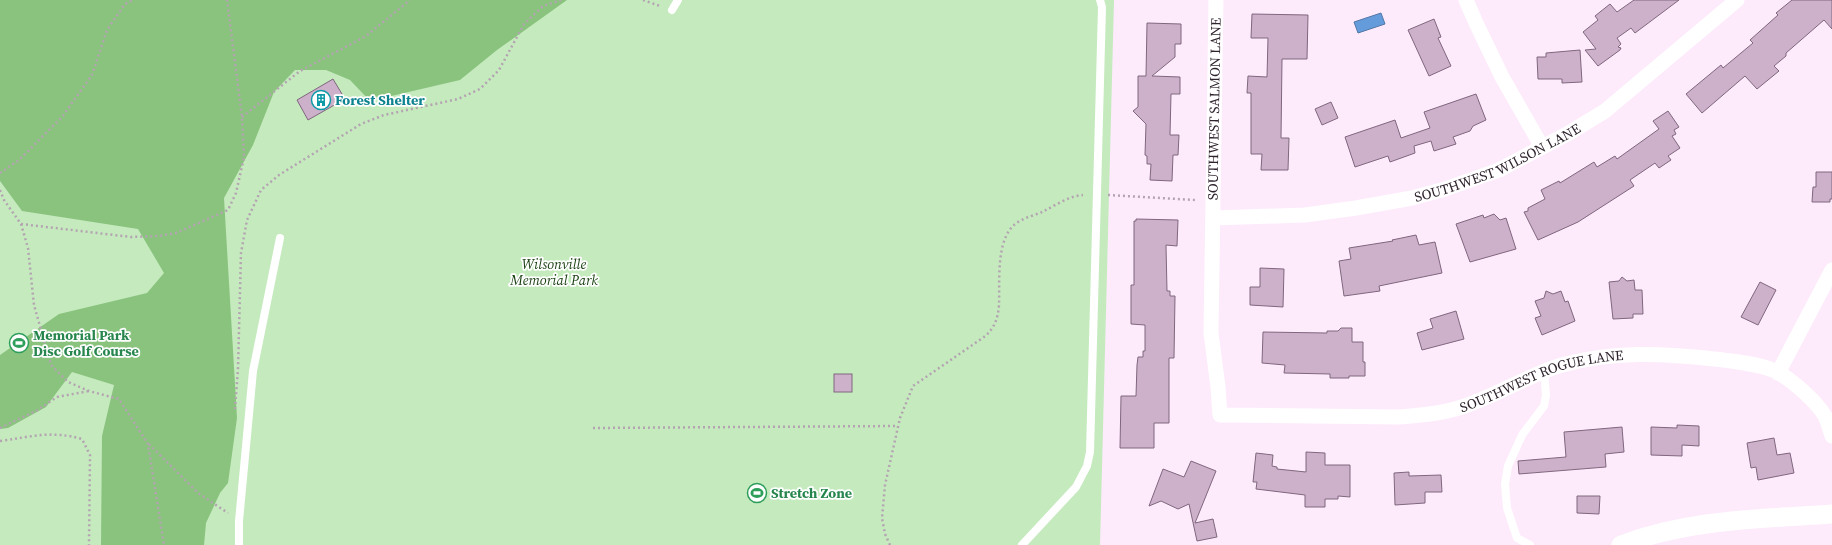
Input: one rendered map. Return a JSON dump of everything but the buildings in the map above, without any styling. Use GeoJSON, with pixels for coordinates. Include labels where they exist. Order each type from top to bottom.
{"type":"FeatureCollection","features":[{"type":"Feature","properties":{"kind":"street","name":"SOUTHWEST SALMON LANE"},"geometry":{"type":"LineString","coordinates":[[1216,0],[1212,159],[1213,218],[1211,333],[1220,415]]}},
{"type":"Feature","properties":{"kind":"street"},"geometry":{"type":"LineString","coordinates":[[1466,0],[1499,71],[1542,147]]}},
{"type":"Feature","properties":{"kind":"street","name":"SOUTHWEST WILSON LANE"},"geometry":{"type":"LineString","coordinates":[[1213,218],[1305,215],[1356,208],[1406,199],[1478,178],[1499,170],[1605,111],[1727,3]]}},
{"type":"Feature","properties":{"kind":"street"},"geometry":{"type":"LineString","coordinates":[[1778,373],[1832,270]]}},
{"type":"Feature","properties":{"kind":"street","name":"SOUTHWEST ROGUE LANE"},"geometry":{"type":"LineString","coordinates":[[1220,415],[1399,417],[1425,415],[1472,404],[1544,371],[1588,359],[1629,354],[1672,354],[1741,362],[1778,373],[1808,396],[1825,417],[1832,436]]}},
{"type":"Feature","properties":{"kind":"street"},"geometry":{"type":"LineString","coordinates":[[1621,545],[1683,527],[1722,521],[1832,514]]}},
{"type":"Feature","properties":{"kind":"lane"},"geometry":{"type":"LineString","coordinates":[[672,10],[678,0]]}},
{"type":"Feature","properties":{"kind":"lane"},"geometry":{"type":"LineString","coordinates":[[1022,545],[1076,487],[1087,466],[1090,452],[1102,7],[1100,0]]}},
{"type":"Feature","properties":{"kind":"lane"},"geometry":{"type":"LineString","coordinates":[[239,545],[239,521],[253,371],[280,238]]}},
{"type":"Feature","properties":{"kind":"lane"},"geometry":{"type":"LineString","coordinates":[[1530,545],[1517,538],[1507,508],[1505,484],[1508,466],[1515,449],[1544,406],[1546,395],[1544,371]]}},
{"type":"Feature","properties":{"kind":"path"},"geometry":{"type":"LineString","coordinates":[[0,173],[19,160],[62,117],[92,75],[107,30],[125,4],[133,0]]}},
{"type":"Feature","properties":{"kind":"path"},"geometry":{"type":"LineString","coordinates":[[21,224],[131,237],[159,236],[176,233],[228,210],[236,193],[244,157],[242,117],[227,0]]}},
{"type":"Feature","properties":{"kind":"path"},"geometry":{"type":"LineString","coordinates":[[242,117],[300,71],[366,36],[410,0]]}},
{"type":"Feature","properties":{"kind":"path"},"geometry":{"type":"LineString","coordinates":[[235,417],[238,369],[241,253],[247,220],[261,190],[279,176],[361,124],[384,115],[458,99],[480,89],[499,70],[524,24],[543,6],[561,0]]}},
{"type":"Feature","properties":{"kind":"path"},"geometry":{"type":"LineString","coordinates":[[643,0],[672,10]]}},
{"type":"Feature","properties":{"kind":"path"},"geometry":{"type":"LineString","coordinates":[[0,190],[4,200],[21,224],[28,248],[34,305],[52,364],[68,382],[89,391],[119,399],[148,444],[198,493],[239,521]]}},
{"type":"Feature","properties":{"kind":"path"},"geometry":{"type":"LineString","coordinates":[[890,545],[885,534],[882,518],[882,503],[897,426],[913,386],[984,338],[993,328],[999,314],[1000,305],[1001,251],[1004,240],[1014,225],[1062,201],[1076,195],[1083,195]]}},
{"type":"Feature","properties":{"kind":"path"},"geometry":{"type":"LineString","coordinates":[[1106,195],[1195,200]]}},
{"type":"Feature","properties":{"kind":"path"},"geometry":{"type":"LineString","coordinates":[[0,428],[36,411],[57,397],[89,391]]}},
{"type":"Feature","properties":{"kind":"path"},"geometry":{"type":"LineString","coordinates":[[593,428],[897,426]]}},
{"type":"Feature","properties":{"kind":"path"},"geometry":{"type":"LineString","coordinates":[[0,441],[45,434],[65,434],[82,439],[90,455],[89,545]]}},
{"type":"Feature","properties":{"kind":"path"},"geometry":{"type":"LineString","coordinates":[[148,444],[164,545]]}},
{"type":"Feature","properties":{"kind":"path"},"geometry":{"type":"LineString","coordinates":[[226,512],[227,504]]}},
{"type":"Feature","properties":{"kind":"green space","name":"Wilsonville Memorial Park"},"geometry":{"type":"Polygon","coordinates":[[[0,0],[1114,0],[1100,545],[0,545],[0,0]]]}},
{"type":"Feature","properties":{"kind":"green space"},"geometry":{"type":"Polygon","coordinates":[[[0,0],[567,0],[497,50],[460,80],[370,101],[350,80],[326,70],[295,70],[274,92],[253,145],[224,198],[237,418],[228,483],[220,493],[206,523],[204,545],[101,545],[102,436],[114,385],[72,372],[46,407],[8,428],[0,429],[0,355],[59,314],[147,293],[164,273],[138,229],[22,211],[0,181],[0,0]]]}},
{"type":"Feature","properties":{"kind":"water"},"geometry":{"type":"Polygon","coordinates":[[[1381,13],[1385,24],[1358,33],[1354,22],[1381,13]]]}},
{"type":"Feature","properties":{"kind":"place","name":"Forest Shelter"},"geometry":{"type":"Point","coordinates":[321,100]}},
{"type":"Feature","properties":{"kind":"place","name":"Memorial Park Disc Golf Course"},"geometry":{"type":"Point","coordinates":[19,343]}},
{"type":"Feature","properties":{"kind":"place","name":"Stretch Zone"},"geometry":{"type":"Point","coordinates":[757,493]}}]}
